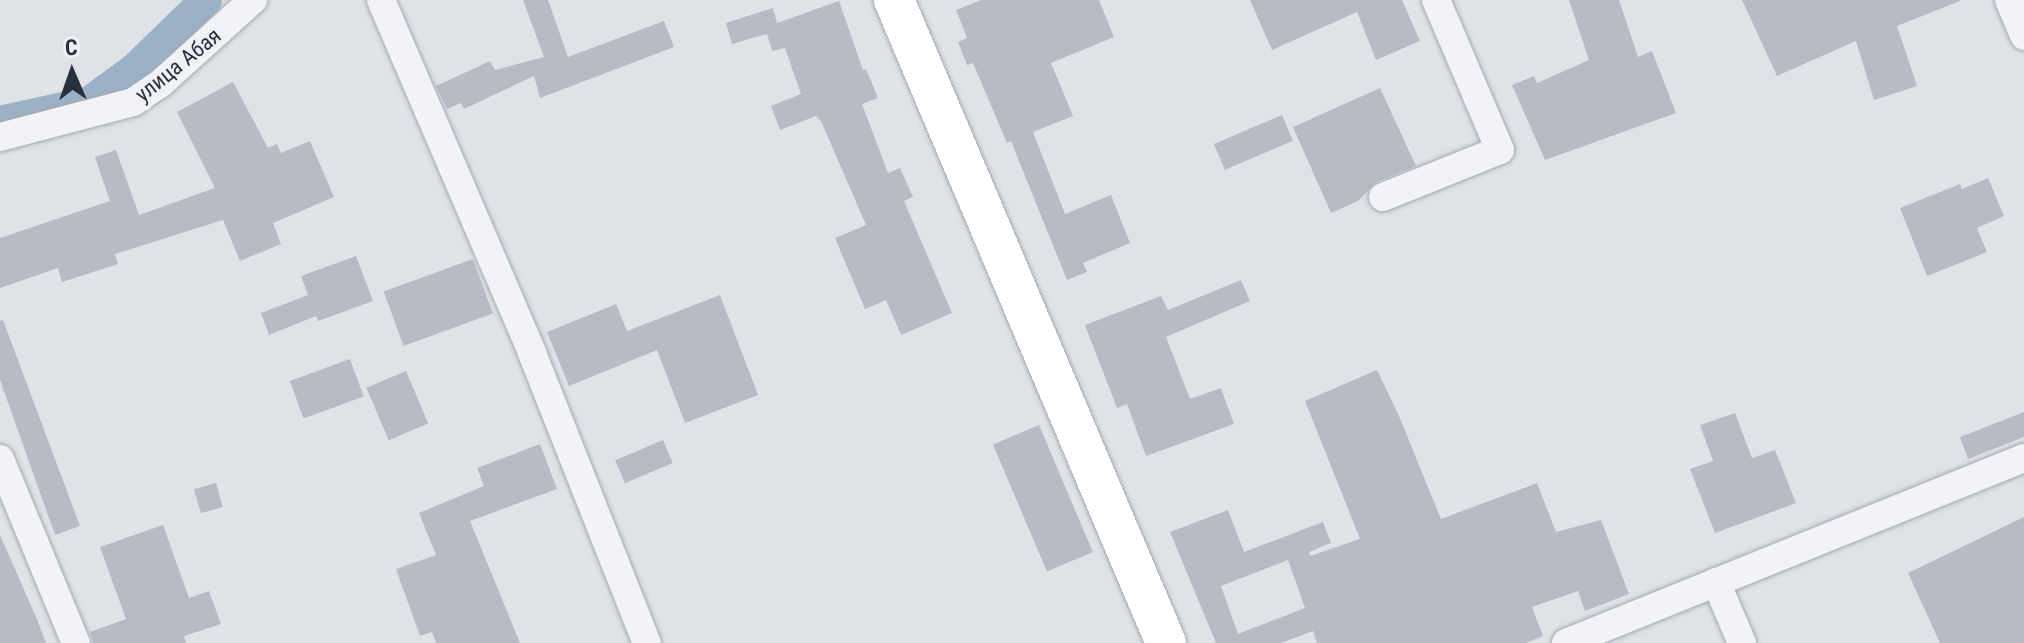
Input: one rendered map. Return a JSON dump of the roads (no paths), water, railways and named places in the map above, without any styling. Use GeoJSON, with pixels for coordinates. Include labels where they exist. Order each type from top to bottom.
{"type":"FeatureCollection","features":[{"type":"Feature","properties":{"kind":"main road"},"geometry":{"type":"LineString","coordinates":[[894,0],[1166,643]]}},
{"type":"Feature","properties":{"kind":"street","name":"улица Абая"},"geometry":{"type":"LineString","coordinates":[[0,137],[133,102],[161,83],[253,0]]}},
{"type":"Feature","properties":{"kind":"street"},"geometry":{"type":"LineString","coordinates":[[381,0],[532,353],[647,643]]}},
{"type":"Feature","properties":{"kind":"street"},"geometry":{"type":"LineString","coordinates":[[1383,197],[1500,150],[1436,0]]}},
{"type":"Feature","properties":{"kind":"street"},"geometry":{"type":"LineString","coordinates":[[2009,0],[2024,36]]}},
{"type":"Feature","properties":{"kind":"street"},"geometry":{"type":"LineString","coordinates":[[1566,643],[2024,458]]}},
{"type":"Feature","properties":{"kind":"street"},"geometry":{"type":"LineString","coordinates":[[0,459],[76,643]]}},
{"type":"Feature","properties":{"kind":"street"},"geometry":{"type":"LineString","coordinates":[[1716,582],[1742,643]]}},
{"type":"Feature","properties":{"kind":"waterway"},"geometry":{"type":"LineString","coordinates":[[0,122],[90,102],[135,69],[206,0]]}}]}
